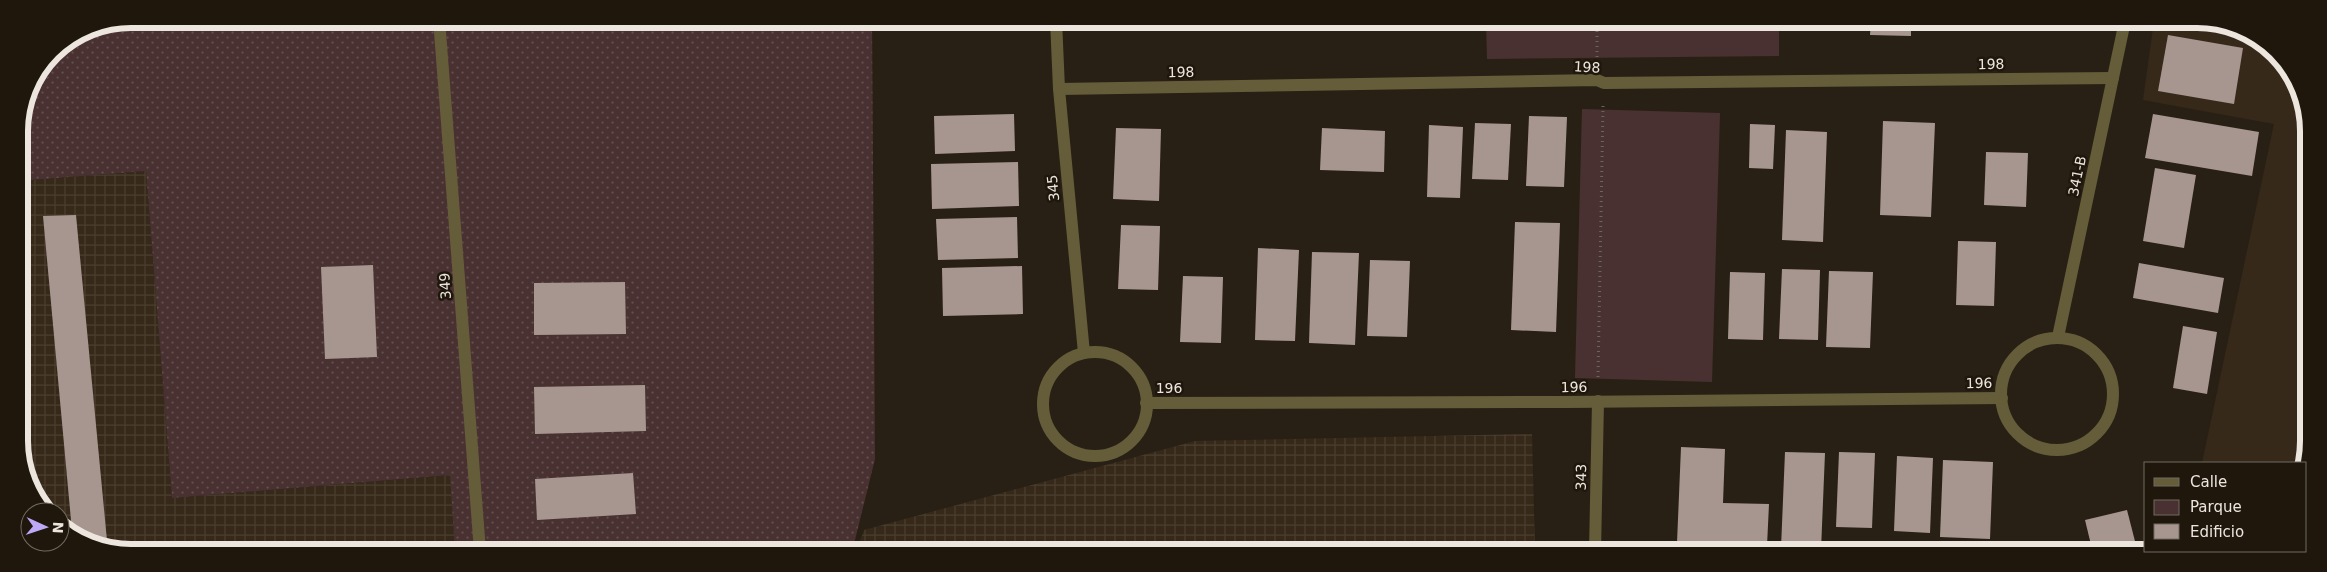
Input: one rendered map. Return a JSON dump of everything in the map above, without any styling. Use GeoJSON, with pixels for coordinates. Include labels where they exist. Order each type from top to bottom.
{"type":"FeatureCollection","features":[{"type":"Feature","properties":{"kind":"street","name":"349"},"geometry":{"type":"LineString","coordinates":[[440,28],[479,544]]}},
{"type":"Feature","properties":{"kind":"street","name":"345"},"geometry":{"type":"LineString","coordinates":[[1056,28],[1059,89],[1084,353]]}},
{"type":"Feature","properties":{"kind":"street","name":"341-B"},"geometry":{"type":"LineString","coordinates":[[2058,338],[2124,28]]}},
{"type":"Feature","properties":{"kind":"street","name":"198"},"geometry":{"type":"LineString","coordinates":[[1059,89],[2113,78]]}},
{"type":"Feature","properties":{"kind":"street","name":"196"},"geometry":{"type":"LineString","coordinates":[[2058,338],[2076,340],[2092,349],[2105,363],[2112,381],[2113,399],[2108,418],[2098,433],[2083,444],[2065,449],[2047,449],[2030,442],[2016,431],[2006,416],[2002,398],[2003,380],[2011,363],[2023,349],[2040,340],[2058,338]]}},
{"type":"Feature","properties":{"kind":"street","name":"196"},"geometry":{"type":"LineString","coordinates":[[1100,351],[1116,356],[1130,365],[1140,377],[1146,394],[1146,412],[1140,429],[1129,444],[1114,453],[1096,457],[1078,454],[1062,445],[1050,431],[1043,414],[1043,398],[1047,382],[1056,369],[1069,358],[1084,353],[1100,351]]}},
{"type":"Feature","properties":{"kind":"street","name":"196"},"geometry":{"type":"LineString","coordinates":[[1146,402],[2002,398]]}},
{"type":"Feature","properties":{"kind":"street","name":"343"},"geometry":{"type":"LineString","coordinates":[[1595,544],[1598,401]]}},
{"type":"Feature","properties":{"kind":"path"},"geometry":{"type":"LineString","coordinates":[[1597,28],[1600,82],[1598,401]]}},
{"type":"Feature","properties":{"kind":"shaded area"},"geometry":{"type":"Polygon","coordinates":[[[2153,28],[2216,29],[2242,38],[2254,45],[2269,58],[2286,79],[2292,91],[2298,111],[2300,131],[2300,441],[2298,462],[2202,462],[2274,124],[2143,100],[2153,28]]]}},
{"type":"Feature","properties":{"kind":"shaded area"},"geometry":{"type":"Polygon","coordinates":[[[146,171],[172,498],[451,475],[455,544],[111,543],[85,534],[70,524],[70,502],[48,502],[35,481],[29,461],[28,180],[146,171]]]}},
{"type":"Feature","properties":{"kind":"shaded area"},"geometry":{"type":"Polygon","coordinates":[[[1532,434],[1535,544],[859,544],[864,530],[1195,441],[1532,434]]]}},
{"type":"Feature","properties":{"kind":"green space"},"geometry":{"type":"Polygon","coordinates":[[[124,28],[872,28],[875,459],[854,544],[455,544],[450,475],[172,498],[146,171],[28,180],[28,117],[35,91],[45,73],[63,53],[91,35],[111,29],[124,28]]]}},
{"type":"Feature","properties":{"kind":"green space"},"geometry":{"type":"Polygon","coordinates":[[[1486,28],[1779,28],[1779,56],[1487,59],[1486,28]]]}},
{"type":"Feature","properties":{"kind":"green space"},"geometry":{"type":"Polygon","coordinates":[[[1582,109],[1720,113],[1712,382],[1575,378],[1582,109]]]}},
{"type":"Feature","properties":{"kind":"building"},"geometry":{"type":"Polygon","coordinates":[[[1787,28],[1829,28],[1829,30],[1787,28]]]}},
{"type":"Feature","properties":{"kind":"building"},"geometry":{"type":"Polygon","coordinates":[[[1870,28],[1911,28],[1911,36],[1870,35],[1870,28]]]}},
{"type":"Feature","properties":{"kind":"building"},"geometry":{"type":"Polygon","coordinates":[[[2168,35],[2243,48],[2234,104],[2158,91],[2168,35]]]}},
{"type":"Feature","properties":{"kind":"building"},"geometry":{"type":"Polygon","coordinates":[[[1014,114],[1015,151],[935,154],[934,116],[1014,114]]]}},
{"type":"Feature","properties":{"kind":"building"},"geometry":{"type":"Polygon","coordinates":[[[2153,114],[2259,132],[2252,176],[2145,158],[2153,114]]]}},
{"type":"Feature","properties":{"kind":"building"},"geometry":{"type":"Polygon","coordinates":[[[1529,116],[1567,117],[1564,187],[1526,186],[1529,116]]]}},
{"type":"Feature","properties":{"kind":"building"},"geometry":{"type":"Polygon","coordinates":[[[1883,121],[1935,123],[1931,217],[1880,215],[1883,121]]]}},
{"type":"Feature","properties":{"kind":"building"},"geometry":{"type":"Polygon","coordinates":[[[1475,123],[1511,124],[1508,180],[1472,179],[1475,123]]]}},
{"type":"Feature","properties":{"kind":"building"},"geometry":{"type":"Polygon","coordinates":[[[1750,124],[1775,125],[1773,169],[1749,168],[1750,124]]]}},
{"type":"Feature","properties":{"kind":"building"},"geometry":{"type":"Polygon","coordinates":[[[1429,125],[1463,127],[1460,198],[1427,197],[1429,125]]]}},
{"type":"Feature","properties":{"kind":"building"},"geometry":{"type":"Polygon","coordinates":[[[1116,128],[1161,129],[1159,201],[1113,199],[1116,128]]]}},
{"type":"Feature","properties":{"kind":"building"},"geometry":{"type":"Polygon","coordinates":[[[1322,128],[1385,131],[1384,172],[1320,170],[1322,128]]]}},
{"type":"Feature","properties":{"kind":"building"},"geometry":{"type":"Polygon","coordinates":[[[1786,130],[1827,132],[1823,242],[1782,240],[1786,130]]]}},
{"type":"Feature","properties":{"kind":"building"},"geometry":{"type":"Polygon","coordinates":[[[1986,152],[2028,153],[2026,207],[1984,205],[1986,152]]]}},
{"type":"Feature","properties":{"kind":"building"},"geometry":{"type":"Polygon","coordinates":[[[1018,162],[1019,206],[932,209],[931,164],[1018,162]]]}},
{"type":"Feature","properties":{"kind":"building"},"geometry":{"type":"Polygon","coordinates":[[[2155,168],[2196,175],[2184,248],[2143,241],[2155,168]]]}},
{"type":"Feature","properties":{"kind":"building"},"geometry":{"type":"Polygon","coordinates":[[[76,215],[107,542],[85,534],[71,526],[43,216],[76,215]]]}},
{"type":"Feature","properties":{"kind":"building"},"geometry":{"type":"Polygon","coordinates":[[[1017,217],[1018,258],[938,260],[936,219],[1017,217]]]}},
{"type":"Feature","properties":{"kind":"building"},"geometry":{"type":"Polygon","coordinates":[[[1515,222],[1560,223],[1556,332],[1511,330],[1515,222]]]}},
{"type":"Feature","properties":{"kind":"building"},"geometry":{"type":"Polygon","coordinates":[[[1121,225],[1160,226],[1158,290],[1118,289],[1121,225]]]}},
{"type":"Feature","properties":{"kind":"building"},"geometry":{"type":"Polygon","coordinates":[[[1958,241],[1996,242],[1994,306],[1956,305],[1958,241]]]}},
{"type":"Feature","properties":{"kind":"building"},"geometry":{"type":"Polygon","coordinates":[[[1258,248],[1299,250],[1295,341],[1255,340],[1258,248]]]}},
{"type":"Feature","properties":{"kind":"building"},"geometry":{"type":"Polygon","coordinates":[[[1312,252],[1359,253],[1355,345],[1309,343],[1312,252]]]}},
{"type":"Feature","properties":{"kind":"building"},"geometry":{"type":"Polygon","coordinates":[[[1370,260],[1410,261],[1407,337],[1367,336],[1370,260]]]}},
{"type":"Feature","properties":{"kind":"building"},"geometry":{"type":"Polygon","coordinates":[[[2139,263],[2224,278],[2218,313],[2133,298],[2139,263]]]}},
{"type":"Feature","properties":{"kind":"building"},"geometry":{"type":"Polygon","coordinates":[[[373,265],[377,357],[325,359],[321,267],[373,265]]]}},
{"type":"Feature","properties":{"kind":"building"},"geometry":{"type":"Polygon","coordinates":[[[1022,266],[1023,314],[943,316],[942,268],[1022,266]]]}},
{"type":"Feature","properties":{"kind":"building"},"geometry":{"type":"Polygon","coordinates":[[[1782,269],[1820,270],[1818,340],[1779,339],[1782,269]]]}},
{"type":"Feature","properties":{"kind":"building"},"geometry":{"type":"Polygon","coordinates":[[[1829,271],[1873,272],[1870,348],[1826,347],[1829,271]]]}},
{"type":"Feature","properties":{"kind":"building"},"geometry":{"type":"Polygon","coordinates":[[[1730,272],[1765,273],[1763,340],[1728,339],[1730,272]]]}},
{"type":"Feature","properties":{"kind":"building"},"geometry":{"type":"Polygon","coordinates":[[[1183,276],[1223,277],[1221,343],[1180,342],[1183,276]]]}},
{"type":"Feature","properties":{"kind":"building"},"geometry":{"type":"Polygon","coordinates":[[[625,282],[626,334],[534,335],[534,283],[625,282]]]}},
{"type":"Feature","properties":{"kind":"building"},"geometry":{"type":"Polygon","coordinates":[[[2183,326],[2217,332],[2207,394],[2173,388],[2183,326]]]}},
{"type":"Feature","properties":{"kind":"building"},"geometry":{"type":"Polygon","coordinates":[[[645,385],[646,431],[535,434],[534,387],[645,385]]]}},
{"type":"Feature","properties":{"kind":"building"},"geometry":{"type":"Polygon","coordinates":[[[1681,447],[1725,449],[1723,503],[1769,504],[1767,544],[1677,543],[1681,447]]]}},
{"type":"Feature","properties":{"kind":"building"},"geometry":{"type":"Polygon","coordinates":[[[1785,452],[1825,453],[1821,544],[1781,544],[1785,452]]]}},
{"type":"Feature","properties":{"kind":"building"},"geometry":{"type":"Polygon","coordinates":[[[1839,452],[1875,453],[1872,528],[1836,527],[1839,452]]]}},
{"type":"Feature","properties":{"kind":"building"},"geometry":{"type":"Polygon","coordinates":[[[1897,456],[1933,458],[1930,533],[1894,531],[1897,456]]]}},
{"type":"Feature","properties":{"kind":"building"},"geometry":{"type":"Polygon","coordinates":[[[1943,460],[1993,462],[1990,539],[1940,537],[1943,460]]]}},
{"type":"Feature","properties":{"kind":"building"},"geometry":{"type":"Polygon","coordinates":[[[633,473],[636,514],[537,520],[535,479],[633,473]]]}},
{"type":"Feature","properties":{"kind":"building"},"geometry":{"type":"Polygon","coordinates":[[[2127,510],[2136,544],[2091,544],[2085,520],[2127,510]]]}}]}
